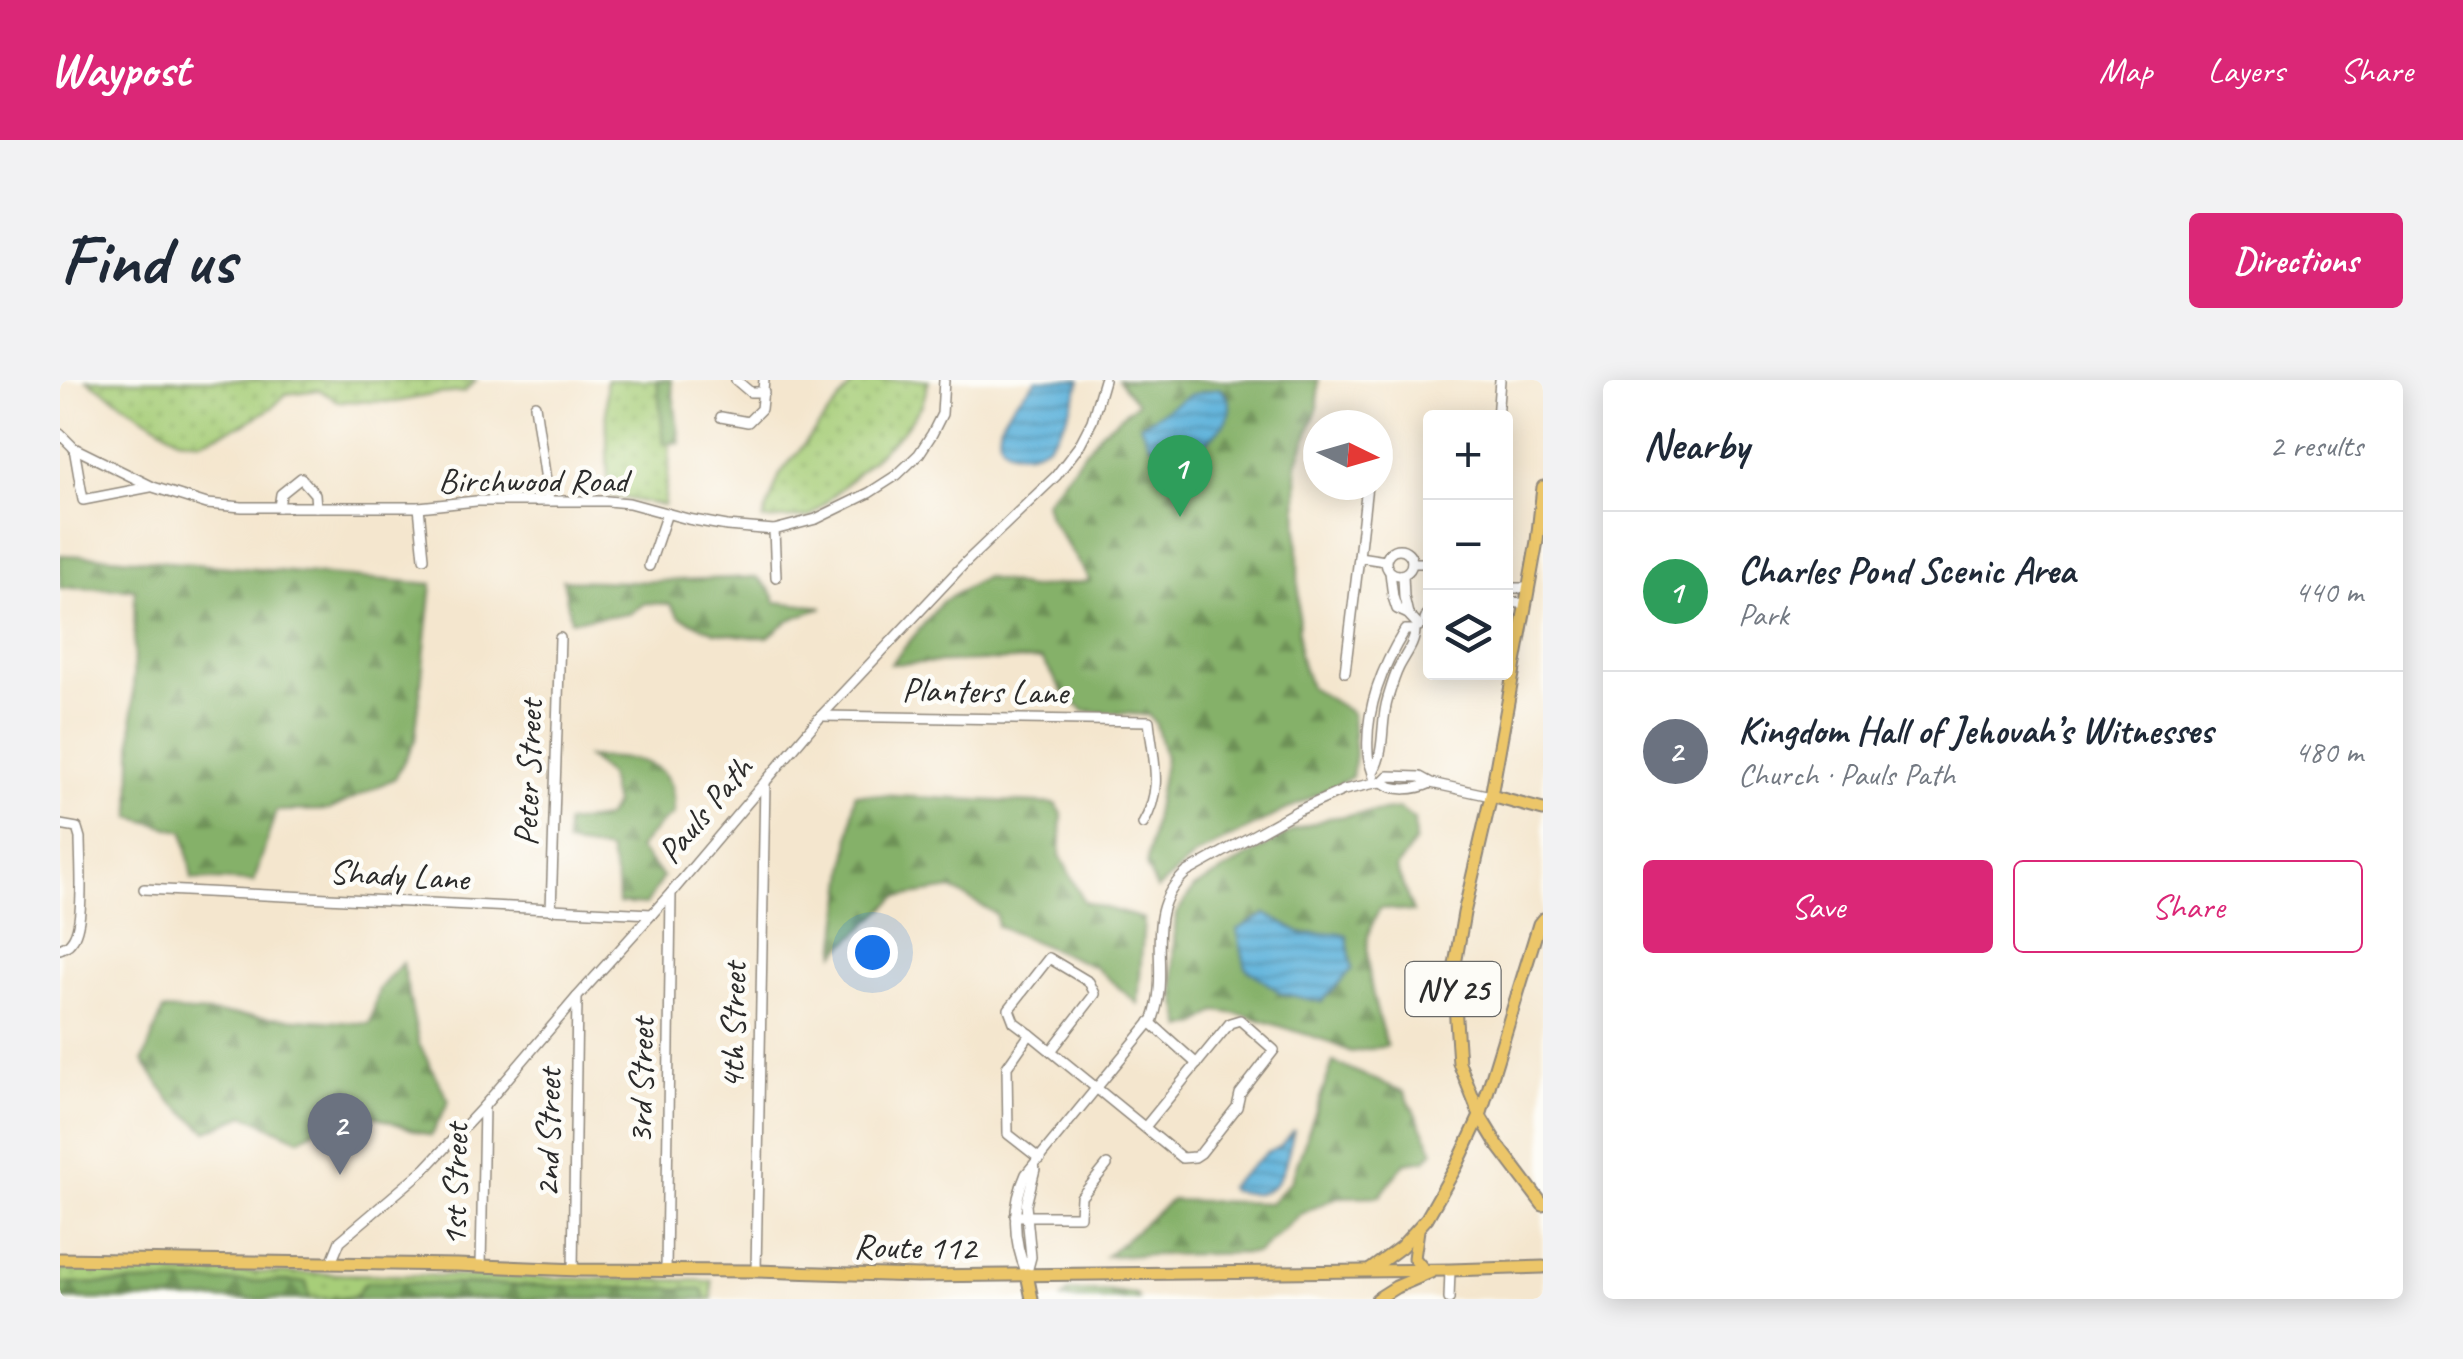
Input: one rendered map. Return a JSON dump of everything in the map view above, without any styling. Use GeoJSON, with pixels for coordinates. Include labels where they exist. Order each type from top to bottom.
{"type":"FeatureCollection","features":[{"type":"Feature","properties":{"kind":"main road","name":"NY 25"},"geometry":{"type":"LineString","coordinates":[[1543,487],[1491,796],[1453,976],[1459,1063],[1496,1144],[1543,1205]]}},
{"type":"Feature","properties":{"kind":"main road"},"geometry":{"type":"LineString","coordinates":[[1491,796],[1543,810]]}},
{"type":"Feature","properties":{"kind":"main road"},"geometry":{"type":"LineString","coordinates":[[1370,1270],[1400,1247],[1427,1218],[1457,1165],[1480,1116],[1543,919]]}},
{"type":"Feature","properties":{"kind":"main road"},"geometry":{"type":"LineString","coordinates":[[1419,1226],[1414,1258],[1419,1267],[1430,1270]]}},
{"type":"Feature","properties":{"kind":"main road","name":"Route 112"},"geometry":{"type":"LineString","coordinates":[[60,1260],[917,1276],[1543,1267]]}},
{"type":"Feature","properties":{"kind":"main road"},"geometry":{"type":"LineString","coordinates":[[1377,1299],[1430,1270]]}},
{"type":"Feature","properties":{"kind":"main road"},"geometry":{"type":"LineString","coordinates":[[1027,1274],[1032,1299]]}},
{"type":"Feature","properties":{"kind":"street"},"geometry":{"type":"LineString","coordinates":[[736,380],[750,392],[764,392]]}},
{"type":"Feature","properties":{"kind":"street"},"geometry":{"type":"LineString","coordinates":[[721,418],[748,422],[761,409],[764,380]]}},
{"type":"Feature","properties":{"kind":"street","name":"Birchwood Road"},"geometry":{"type":"LineString","coordinates":[[60,434],[74,448],[152,487],[206,504],[242,508],[420,508],[476,500],[628,503],[727,526],[774,530],[816,519],[896,475],[919,454],[932,434],[942,414],[944,380]]}},
{"type":"Feature","properties":{"kind":"street","name":"Pauls Path"},"geometry":{"type":"LineString","coordinates":[[331,1263],[340,1241],[425,1170],[484,1106],[821,716],[964,563],[1056,476],[1088,428],[1104,380]]}},
{"type":"Feature","properties":{"kind":"street"},"geometry":{"type":"LineString","coordinates":[[1498,410],[1500,380]]}},
{"type":"Feature","properties":{"kind":"street"},"geometry":{"type":"LineString","coordinates":[[536,405],[548,502]]}},
{"type":"Feature","properties":{"kind":"street"},"geometry":{"type":"LineString","coordinates":[[74,448],[83,500],[152,487]]}},
{"type":"Feature","properties":{"kind":"street"},"geometry":{"type":"LineString","coordinates":[[279,506],[281,494],[301,478],[315,494],[316,507]]}},
{"type":"Feature","properties":{"kind":"street"},"geometry":{"type":"LineString","coordinates":[[1346,672],[1365,500]]}},
{"type":"Feature","properties":{"kind":"street"},"geometry":{"type":"LineString","coordinates":[[420,508],[424,558]]}},
{"type":"Feature","properties":{"kind":"street"},"geometry":{"type":"LineString","coordinates":[[649,566],[667,513]]}},
{"type":"Feature","properties":{"kind":"street"},"geometry":{"type":"LineString","coordinates":[[774,530],[776,578]]}},
{"type":"Feature","properties":{"kind":"street"},"geometry":{"type":"LineString","coordinates":[[1379,783],[1374,770],[1381,756],[1386,701],[1422,624],[1397,610],[1386,561],[1398,548],[1405,548],[1412,562],[1403,576],[1408,614]]}},
{"type":"Feature","properties":{"kind":"street"},"geometry":{"type":"LineString","coordinates":[[1359,558],[1386,561]]}},
{"type":"Feature","properties":{"kind":"street"},"geometry":{"type":"LineString","coordinates":[[1412,562],[1423,563]]}},
{"type":"Feature","properties":{"kind":"street"},"geometry":{"type":"LineString","coordinates":[[1390,572],[1403,576]]}},
{"type":"Feature","properties":{"kind":"street"},"geometry":{"type":"LineString","coordinates":[[1513,588],[1528,588]]}},
{"type":"Feature","properties":{"kind":"street"},"geometry":{"type":"LineString","coordinates":[[1513,602],[1525,604]]}},
{"type":"Feature","properties":{"kind":"street","name":"Peter Street"},"geometry":{"type":"LineString","coordinates":[[552,910],[560,638]]}},
{"type":"Feature","properties":{"kind":"street","name":"Planters Lane"},"geometry":{"type":"LineString","coordinates":[[821,716],[1149,721],[1156,788],[1153,806],[1143,824]]}},
{"type":"Feature","properties":{"kind":"street"},"geometry":{"type":"LineString","coordinates":[[1027,1274],[1020,1258],[1015,1216],[1018,1190],[1026,1174],[1150,1022],[1160,987],[1160,914],[1164,899],[1178,880],[1297,812],[1344,790],[1379,783],[1391,776],[1420,777],[1431,784],[1491,796]]}},
{"type":"Feature","properties":{"kind":"street","name":"4th Street"},"geometry":{"type":"LineString","coordinates":[[756,1271],[765,782]]}},
{"type":"Feature","properties":{"kind":"street"},"geometry":{"type":"LineString","coordinates":[[60,825],[77,828],[80,838],[79,923],[75,937],[60,949]]}},
{"type":"Feature","properties":{"kind":"street","name":"Shady Lane"},"geometry":{"type":"LineString","coordinates":[[144,890],[652,914]]}},
{"type":"Feature","properties":{"kind":"street","name":"3rd Street"},"geometry":{"type":"LineString","coordinates":[[666,1270],[671,893]]}},
{"type":"Feature","properties":{"kind":"street"},"geometry":{"type":"LineString","coordinates":[[1052,1051],[1095,994],[1089,982],[1049,958],[1009,1009],[1014,1022],[1182,1158],[1195,1158],[1237,1107],[1240,1094],[1274,1050],[1240,1020],[1230,1023],[1145,1127]]}},
{"type":"Feature","properties":{"kind":"street","name":"2nd Street"},"geometry":{"type":"LineString","coordinates":[[573,1270],[577,997]]}},
{"type":"Feature","properties":{"kind":"street"},"geometry":{"type":"LineString","coordinates":[[1150,1022],[1196,1064]]}},
{"type":"Feature","properties":{"kind":"street"},"geometry":{"type":"LineString","coordinates":[[1030,1034],[1007,1067],[1008,1134],[1038,1162]]}},
{"type":"Feature","properties":{"kind":"street","name":"1st Street"},"geometry":{"type":"LineString","coordinates":[[481,1266],[484,1106]]}},
{"type":"Feature","properties":{"kind":"street"},"geometry":{"type":"LineString","coordinates":[[1027,1274],[1031,1257],[1026,1206],[1038,1162]]}},
{"type":"Feature","properties":{"kind":"street"},"geometry":{"type":"LineString","coordinates":[[1015,1216],[1080,1216],[1081,1197],[1106,1165]]}},
{"type":"Feature","properties":{"kind":"street"},"geometry":{"type":"LineString","coordinates":[[1449,1299],[1450,1270]]}},
{"type":"Feature","properties":{"kind":"green space"},"geometry":{"type":"Polygon","coordinates":[[[87,380],[476,380],[464,392],[396,402],[338,401],[319,390],[286,394],[273,407],[244,424],[201,441],[178,438],[87,380]]]}},
{"type":"Feature","properties":{"kind":"green space"},"geometry":{"type":"Polygon","coordinates":[[[606,380],[663,380],[671,418],[664,506],[608,495],[606,380]]]}},
{"type":"Feature","properties":{"kind":"green space"},"geometry":{"type":"Polygon","coordinates":[[[657,380],[671,380],[680,443],[664,443],[657,380]]]}},
{"type":"Feature","properties":{"kind":"green space"},"geometry":{"type":"Polygon","coordinates":[[[856,380],[929,380],[922,405],[904,430],[810,517],[763,520],[780,474],[856,380]]]}},
{"type":"Feature","properties":{"kind":"green space"},"geometry":{"type":"Polygon","coordinates":[[[1118,380],[1318,380],[1317,410],[1303,410],[1303,448],[1297,464],[1299,655],[1310,687],[1352,713],[1352,777],[1196,855],[1157,889],[1146,866],[1165,758],[1156,724],[1148,715],[1084,711],[1065,695],[1042,659],[891,664],[942,602],[985,577],[1029,588],[1090,581],[1049,517],[1045,502],[1100,433],[1137,403],[1118,380]],[[1219,388],[1190,395],[1150,445],[1192,453],[1228,395],[1219,388]]]}},
{"type":"Feature","properties":{"kind":"green space"},"geometry":{"type":"Polygon","coordinates":[[[60,555],[432,584],[415,740],[395,778],[329,810],[276,811],[254,882],[192,879],[184,832],[131,817],[135,589],[60,588],[60,555]]]}},
{"type":"Feature","properties":{"kind":"green space"},"geometry":{"type":"Polygon","coordinates":[[[757,577],[776,602],[823,607],[789,620],[768,637],[715,632],[680,617],[670,604],[645,603],[629,614],[571,620],[563,580],[632,582],[757,577]]]}},
{"type":"Feature","properties":{"kind":"green space"},"geometry":{"type":"Polygon","coordinates":[[[587,757],[649,764],[667,778],[672,790],[674,814],[638,849],[663,877],[646,905],[618,903],[609,851],[566,844],[566,823],[606,818],[614,805],[608,775],[587,757]]]}},
{"type":"Feature","properties":{"kind":"green space"},"geometry":{"type":"Polygon","coordinates":[[[855,794],[1056,804],[1062,814],[1060,855],[1084,902],[1144,919],[1138,1004],[1095,967],[997,926],[996,914],[952,889],[897,897],[836,953],[855,794]]]}},
{"type":"Feature","properties":{"kind":"green space"},"geometry":{"type":"Polygon","coordinates":[[[1399,809],[1414,820],[1415,841],[1396,868],[1413,912],[1380,908],[1368,937],[1370,978],[1387,1046],[1351,1052],[1245,1015],[1216,1011],[1198,1024],[1183,1028],[1175,994],[1176,914],[1194,888],[1294,830],[1329,818],[1399,809]],[[1266,914],[1322,1002],[1336,933],[1303,934],[1266,914]]]}},
{"type":"Feature","properties":{"kind":"green space"},"geometry":{"type":"Polygon","coordinates":[[[402,963],[419,1044],[449,1101],[431,1136],[351,1108],[299,1139],[245,1115],[207,1131],[171,1101],[143,1061],[163,1010],[370,1024],[379,989],[402,963]]]}},
{"type":"Feature","properties":{"kind":"green space"},"geometry":{"type":"Polygon","coordinates":[[[1333,1062],[1404,1092],[1434,1151],[1425,1160],[1405,1163],[1380,1196],[1337,1197],[1301,1214],[1257,1253],[1106,1256],[1171,1200],[1270,1203],[1291,1181],[1333,1062]]]}},
{"type":"Feature","properties":{"kind":"green space"},"geometry":{"type":"Polygon","coordinates":[[[60,1269],[712,1281],[712,1299],[60,1299],[60,1269]]]}},
{"type":"Feature","properties":{"kind":"green space"},"geometry":{"type":"Polygon","coordinates":[[[306,1282],[310,1299],[60,1299],[60,1284],[306,1282]]]}},
{"type":"Feature","properties":{"kind":"green space"},"geometry":{"type":"Polygon","coordinates":[[[367,1282],[699,1289],[706,1299],[314,1299],[356,1297],[367,1282]]]}},
{"type":"Feature","properties":{"kind":"green space"},"geometry":{"type":"Polygon","coordinates":[[[1069,1291],[1135,1294],[1139,1299],[1062,1299],[1069,1291]]]}},
{"type":"Feature","properties":{"kind":"water"},"geometry":{"type":"Polygon","coordinates":[[[1036,380],[1080,380],[1066,418],[1048,443],[1025,453],[1010,450],[1000,441],[1001,424],[1036,380]]]}},
{"type":"Feature","properties":{"kind":"water"},"geometry":{"type":"Polygon","coordinates":[[[1219,388],[1227,397],[1229,415],[1208,440],[1192,453],[1150,445],[1140,425],[1190,395],[1219,388]]]}},
{"type":"Feature","properties":{"kind":"water"},"geometry":{"type":"Polygon","coordinates":[[[1266,914],[1303,934],[1347,936],[1352,969],[1321,1002],[1281,993],[1246,968],[1237,930],[1266,914]]]}},
{"type":"Feature","properties":{"kind":"water"},"geometry":{"type":"Polygon","coordinates":[[[1294,1130],[1284,1168],[1274,1184],[1255,1193],[1232,1191],[1228,1187],[1266,1153],[1280,1147],[1294,1130]]]}},
{"type":"Feature","properties":{"kind":"place","name":"Charles Pond Scenic Area"},"geometry":{"type":"Point","coordinates":[1180,517]}},
{"type":"Feature","properties":{"kind":"place","name":"Kingdom Hall of Jehovah’s Witnesses"},"geometry":{"type":"Point","coordinates":[340,1175]}}]}
